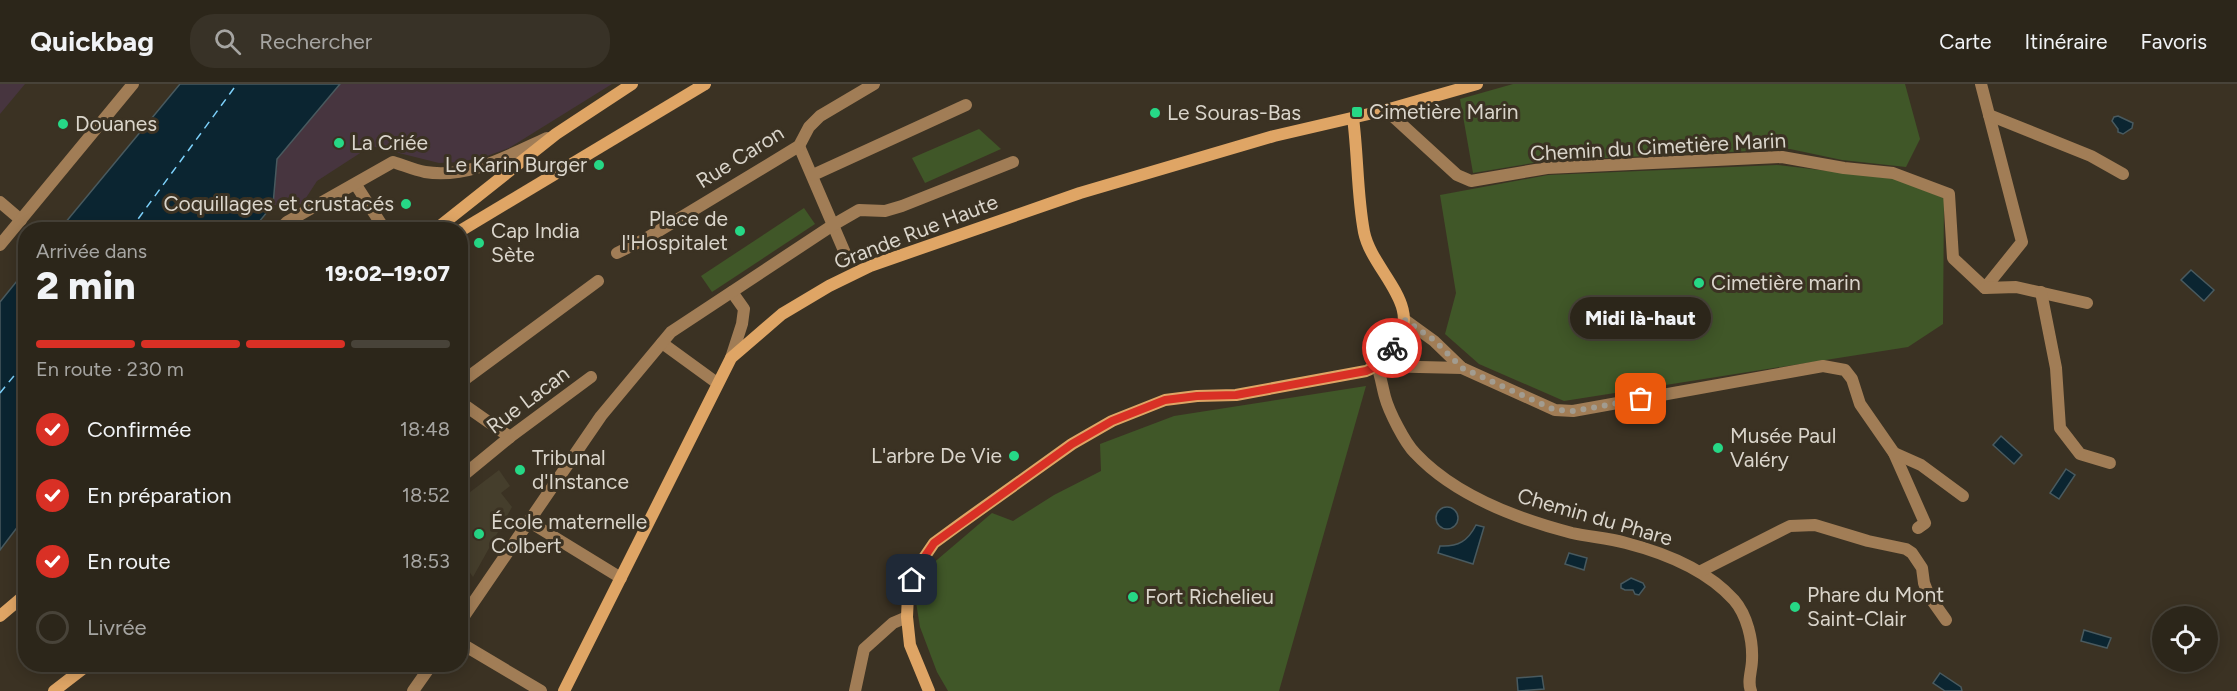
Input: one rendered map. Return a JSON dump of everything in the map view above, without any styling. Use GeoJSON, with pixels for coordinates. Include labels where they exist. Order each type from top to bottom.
{"type":"FeatureCollection","features":[{"type":"Feature","properties":{"kind":"street"},"geometry":{"type":"LineString","coordinates":[[0,202],[21,220],[133,84]]}},
{"type":"Feature","properties":{"kind":"street"},"geometry":{"type":"LineString","coordinates":[[445,222],[556,134],[632,84]]}},
{"type":"Feature","properties":{"kind":"street"},"geometry":{"type":"LineString","coordinates":[[468,226],[705,84]]}},
{"type":"Feature","properties":{"kind":"street","name":"Rue Caron"},"geometry":{"type":"LineString","coordinates":[[617,253],[799,146],[809,127],[820,116],[874,84]]}},
{"type":"Feature","properties":{"kind":"street","name":"Grande Rue Haute"},"geometry":{"type":"LineString","coordinates":[[564,691],[731,358],[782,314],[828,286],[882,261],[1080,193],[1274,136],[1386,110],[1477,84]]}},
{"type":"Feature","properties":{"kind":"street"},"geometry":{"type":"LineString","coordinates":[[1981,84],[2022,242],[1985,288]]}},
{"type":"Feature","properties":{"kind":"street"},"geometry":{"type":"LineString","coordinates":[[813,175],[966,105]]}},
{"type":"Feature","properties":{"kind":"street","name":"Chemin du Cimetière Marin"},"geometry":{"type":"LineString","coordinates":[[1386,110],[1457,175],[1472,181],[1547,168],[1782,157],[1844,168],[1893,173],[1949,194],[1953,258],[1985,288]]}},
{"type":"Feature","properties":{"kind":"street"},"geometry":{"type":"LineString","coordinates":[[1989,115],[2091,156],[2123,174]]}},
{"type":"Feature","properties":{"kind":"street"},"geometry":{"type":"LineString","coordinates":[[1353,118],[1366,239],[1371,254],[1399,296],[1405,320],[1401,339],[1377,366]]}},
{"type":"Feature","properties":{"kind":"street"},"geometry":{"type":"LineString","coordinates":[[287,222],[393,162],[426,172],[476,169],[556,134]]}},
{"type":"Feature","properties":{"kind":"street"},"geometry":{"type":"LineString","coordinates":[[799,146],[848,260]]}},
{"type":"Feature","properties":{"kind":"street"},"geometry":{"type":"LineString","coordinates":[[468,610],[601,416],[671,332],[859,210],[885,211],[902,206],[1013,162]]}},
{"type":"Feature","properties":{"kind":"street"},"geometry":{"type":"LineString","coordinates":[[356,185],[381,222]]}},
{"type":"Feature","properties":{"kind":"street"},"geometry":{"type":"LineString","coordinates":[[0,245],[18,224]]}},
{"type":"Feature","properties":{"kind":"street"},"geometry":{"type":"LineString","coordinates":[[468,377],[598,281]]}},
{"type":"Feature","properties":{"kind":"street"},"geometry":{"type":"LineString","coordinates":[[1985,288],[2016,286],[2087,303]]}},
{"type":"Feature","properties":{"kind":"street"},"geometry":{"type":"LineString","coordinates":[[731,358],[742,324],[744,309],[732,292]]}},
{"type":"Feature","properties":{"kind":"street"},"geometry":{"type":"LineString","coordinates":[[2041,292],[2056,368],[2060,428],[2080,454],[2110,463]]}},
{"type":"Feature","properties":{"kind":"street"},"geometry":{"type":"LineString","coordinates":[[1405,320],[1434,340],[1462,368],[1555,410],[1574,411],[1823,366],[1845,370],[1852,379],[1860,404],[1894,453],[1925,527]]}},
{"type":"Feature","properties":{"kind":"street"},"geometry":{"type":"LineString","coordinates":[[662,343],[717,383]]}},
{"type":"Feature","properties":{"kind":"street"},"geometry":{"type":"LineString","coordinates":[[929,691],[910,645],[907,616],[908,594],[917,568],[934,543],[1072,444],[1112,421],[1165,400],[1236,395],[1352,374],[1377,366],[1462,368]]}},
{"type":"Feature","properties":{"kind":"street","name":"Chemin du Phare"},"geometry":{"type":"LineString","coordinates":[[1377,366],[1392,414],[1414,453],[1449,482],[1514,516],[1573,533],[1625,543],[1668,556],[1701,571],[1734,600],[1747,623],[1752,657],[1749,686],[1751,691]]}},
{"type":"Feature","properties":{"kind":"street","name":"Rue Lacan"},"geometry":{"type":"LineString","coordinates":[[468,471],[591,377]]}},
{"type":"Feature","properties":{"kind":"street"},"geometry":{"type":"LineString","coordinates":[[468,408],[510,437]]}},
{"type":"Feature","properties":{"kind":"street"},"geometry":{"type":"LineString","coordinates":[[1894,453],[1921,465],[1963,496]]}},
{"type":"Feature","properties":{"kind":"street"},"geometry":{"type":"LineString","coordinates":[[528,521],[621,578]]}},
{"type":"Feature","properties":{"kind":"street"},"geometry":{"type":"LineString","coordinates":[[1701,571],[1790,526],[1815,525],[1868,541],[1906,549],[1912,553],[1922,568],[1929,596],[1946,620]]}},
{"type":"Feature","properties":{"kind":"street"},"geometry":{"type":"LineString","coordinates":[[0,616],[18,601]]}},
{"type":"Feature","properties":{"kind":"street"},"geometry":{"type":"LineString","coordinates":[[855,691],[864,648],[893,623],[907,616]]}},
{"type":"Feature","properties":{"kind":"street"},"geometry":{"type":"LineString","coordinates":[[468,648],[541,691]]}},
{"type":"Feature","properties":{"kind":"street"},"geometry":{"type":"LineString","coordinates":[[54,691],[79,672]]}},
{"type":"Feature","properties":{"kind":"street"},"geometry":{"type":"LineString","coordinates":[[413,691],[426,672]]}},
{"type":"Feature","properties":{"kind":"shaded area"},"geometry":{"type":"Polygon","coordinates":[[[0,84],[25,84],[0,114],[0,84]]]}},
{"type":"Feature","properties":{"kind":"shaded area"},"geometry":{"type":"Polygon","coordinates":[[[340,84],[612,84],[509,148],[487,156],[460,162],[439,163],[371,146],[317,181],[302,204],[273,205],[276,159],[340,84]]]}},
{"type":"Feature","properties":{"kind":"shaded area","name":"École maternelle Colbert"},"geometry":{"type":"Polygon","coordinates":[[[499,470],[510,486],[501,493],[512,507],[473,577],[468,570],[468,494],[499,470]]]}},
{"type":"Feature","properties":{"kind":"green space","name":"Cimetière marin"},"geometry":{"type":"Polygon","coordinates":[[[1513,84],[1905,84],[1920,139],[1906,167],[1842,160],[1790,149],[1545,161],[1473,173],[1460,99],[1513,84]]]}},
{"type":"Feature","properties":{"kind":"green space"},"geometry":{"type":"Polygon","coordinates":[[[979,129],[1001,149],[925,183],[912,158],[979,129]]]}},
{"type":"Feature","properties":{"kind":"green space","name":"Cimetière marin"},"geometry":{"type":"Polygon","coordinates":[[[1777,165],[1895,179],[1944,198],[1943,324],[1908,347],[1564,401],[1479,364],[1445,334],[1456,293],[1440,195],[1548,175],[1777,165]]]}},
{"type":"Feature","properties":{"kind":"green space"},"geometry":{"type":"Polygon","coordinates":[[[804,208],[815,224],[712,292],[701,276],[804,208]]]}},
{"type":"Feature","properties":{"kind":"green space"},"geometry":{"type":"Polygon","coordinates":[[[1366,386],[1279,691],[948,691],[937,672],[920,627],[915,596],[931,565],[992,513],[1013,521],[1054,495],[1101,471],[1100,444],[1174,416],[1366,386]]]}},
{"type":"Feature","properties":{"kind":"water"},"geometry":{"type":"Polygon","coordinates":[[[180,84],[340,84],[277,159],[273,205],[259,222],[66,222],[180,84]]]}},
{"type":"Feature","properties":{"kind":"water"},"geometry":{"type":"Polygon","coordinates":[[[2118,116],[2133,123],[2132,128],[2123,134],[2118,132],[2112,121],[2118,116]]]}},
{"type":"Feature","properties":{"kind":"water"},"geometry":{"type":"Polygon","coordinates":[[[2191,270],[2214,290],[2204,301],[2181,280],[2191,270]]]}},
{"type":"Feature","properties":{"kind":"water"},"geometry":{"type":"Polygon","coordinates":[[[18,280],[18,526],[0,550],[0,302],[18,280]]]}},
{"type":"Feature","properties":{"kind":"water"},"geometry":{"type":"Polygon","coordinates":[[[2001,436],[2022,455],[2014,464],[1993,445],[2001,436]]]}},
{"type":"Feature","properties":{"kind":"water"},"geometry":{"type":"Polygon","coordinates":[[[2066,469],[2075,475],[2059,499],[2050,493],[2066,469]]]}},
{"type":"Feature","properties":{"kind":"water"},"geometry":{"type":"Polygon","coordinates":[[[1447,507],[1455,510],[1458,518],[1455,526],[1447,529],[1439,526],[1436,518],[1439,510],[1447,507]]]}},
{"type":"Feature","properties":{"kind":"water"},"geometry":{"type":"Polygon","coordinates":[[[1476,525],[1484,527],[1473,564],[1438,553],[1440,546],[1462,542],[1476,525]]]}},
{"type":"Feature","properties":{"kind":"water"},"geometry":{"type":"Polygon","coordinates":[[[1569,553],[1587,558],[1584,570],[1565,564],[1569,553]]]}},
{"type":"Feature","properties":{"kind":"water"},"geometry":{"type":"Polygon","coordinates":[[[1631,578],[1643,583],[1645,587],[1639,595],[1633,590],[1621,588],[1621,584],[1631,578]]]}},
{"type":"Feature","properties":{"kind":"water"},"geometry":{"type":"Polygon","coordinates":[[[2084,630],[2111,638],[2107,648],[2081,641],[2084,630]]]}},
{"type":"Feature","properties":{"kind":"water"},"geometry":{"type":"Polygon","coordinates":[[[1940,673],[1961,687],[1962,691],[1945,691],[1933,683],[1940,673]]]}},
{"type":"Feature","properties":{"kind":"water"},"geometry":{"type":"Polygon","coordinates":[[[1542,676],[1544,689],[1518,691],[1517,678],[1542,676]]]}},
{"type":"Feature","properties":{"kind":"ferry route"},"geometry":{"type":"LineString","coordinates":[[136,222],[237,84]]}},
{"type":"Feature","properties":{"kind":"ferry route"},"geometry":{"type":"LineString","coordinates":[[0,393],[18,371]]}},
{"type":"Feature","properties":{"kind":"way so far"},"geometry":{"type":"LineString","coordinates":[[1392,348],[1401,339],[1405,320],[1434,340],[1462,368],[1555,410],[1574,411],[1641,399]]}},
{"type":"Feature","properties":{"kind":"place","name":"Cimetière Marin"},"geometry":{"type":"Point","coordinates":[1357,112]}},
{"type":"Feature","properties":{"kind":"place","name":"Le Souras-Bas"},"geometry":{"type":"Point","coordinates":[1155,113]}},
{"type":"Feature","properties":{"kind":"place","name":"Douanes"},"geometry":{"type":"Point","coordinates":[63,124]}},
{"type":"Feature","properties":{"kind":"place","name":"La Criée"},"geometry":{"type":"Point","coordinates":[339,143]}},
{"type":"Feature","properties":{"kind":"place","name":"Le Karin Burger"},"geometry":{"type":"Point","coordinates":[599,165]}},
{"type":"Feature","properties":{"kind":"place","name":"Coquillages et crustacés"},"geometry":{"type":"Point","coordinates":[406,204]}},
{"type":"Feature","properties":{"kind":"place","name":"Place de l'Hospitalet"},"geometry":{"type":"Point","coordinates":[740,231]}},
{"type":"Feature","properties":{"kind":"place","name":"Cap India Sète"},"geometry":{"type":"Point","coordinates":[479,243]}},
{"type":"Feature","properties":{"kind":"place","name":"Cimetière marin"},"geometry":{"type":"Point","coordinates":[1699,283]}},
{"type":"Feature","properties":{"kind":"place","name":"Midi là-haut"},"geometry":{"type":"Point","coordinates":[1641,399]}},
{"type":"Feature","properties":{"kind":"place","name":"Musée Paul Valéry"},"geometry":{"type":"Point","coordinates":[1718,448]}},
{"type":"Feature","properties":{"kind":"place","name":"L'arbre De Vie"},"geometry":{"type":"Point","coordinates":[1014,456]}},
{"type":"Feature","properties":{"kind":"place","name":"Tribunal d'Instance"},"geometry":{"type":"Point","coordinates":[520,470]}},
{"type":"Feature","properties":{"kind":"place","name":"École maternelle Colbert"},"geometry":{"type":"Point","coordinates":[479,534]}},
{"type":"Feature","properties":{"kind":"place","name":"Fort Richelieu"},"geometry":{"type":"Point","coordinates":[1133,597]}},
{"type":"Feature","properties":{"kind":"place","name":"Phare du Mont Saint-Clair"},"geometry":{"type":"Point","coordinates":[1795,607]}},
{"type":"Feature","properties":{"kind":"route"},"geometry":{"type":"LineString","coordinates":[[912,580],[917,568],[934,543],[1072,444],[1112,421],[1165,400],[1236,395],[1366,371],[1377,366],[1392,348]]}}]}
